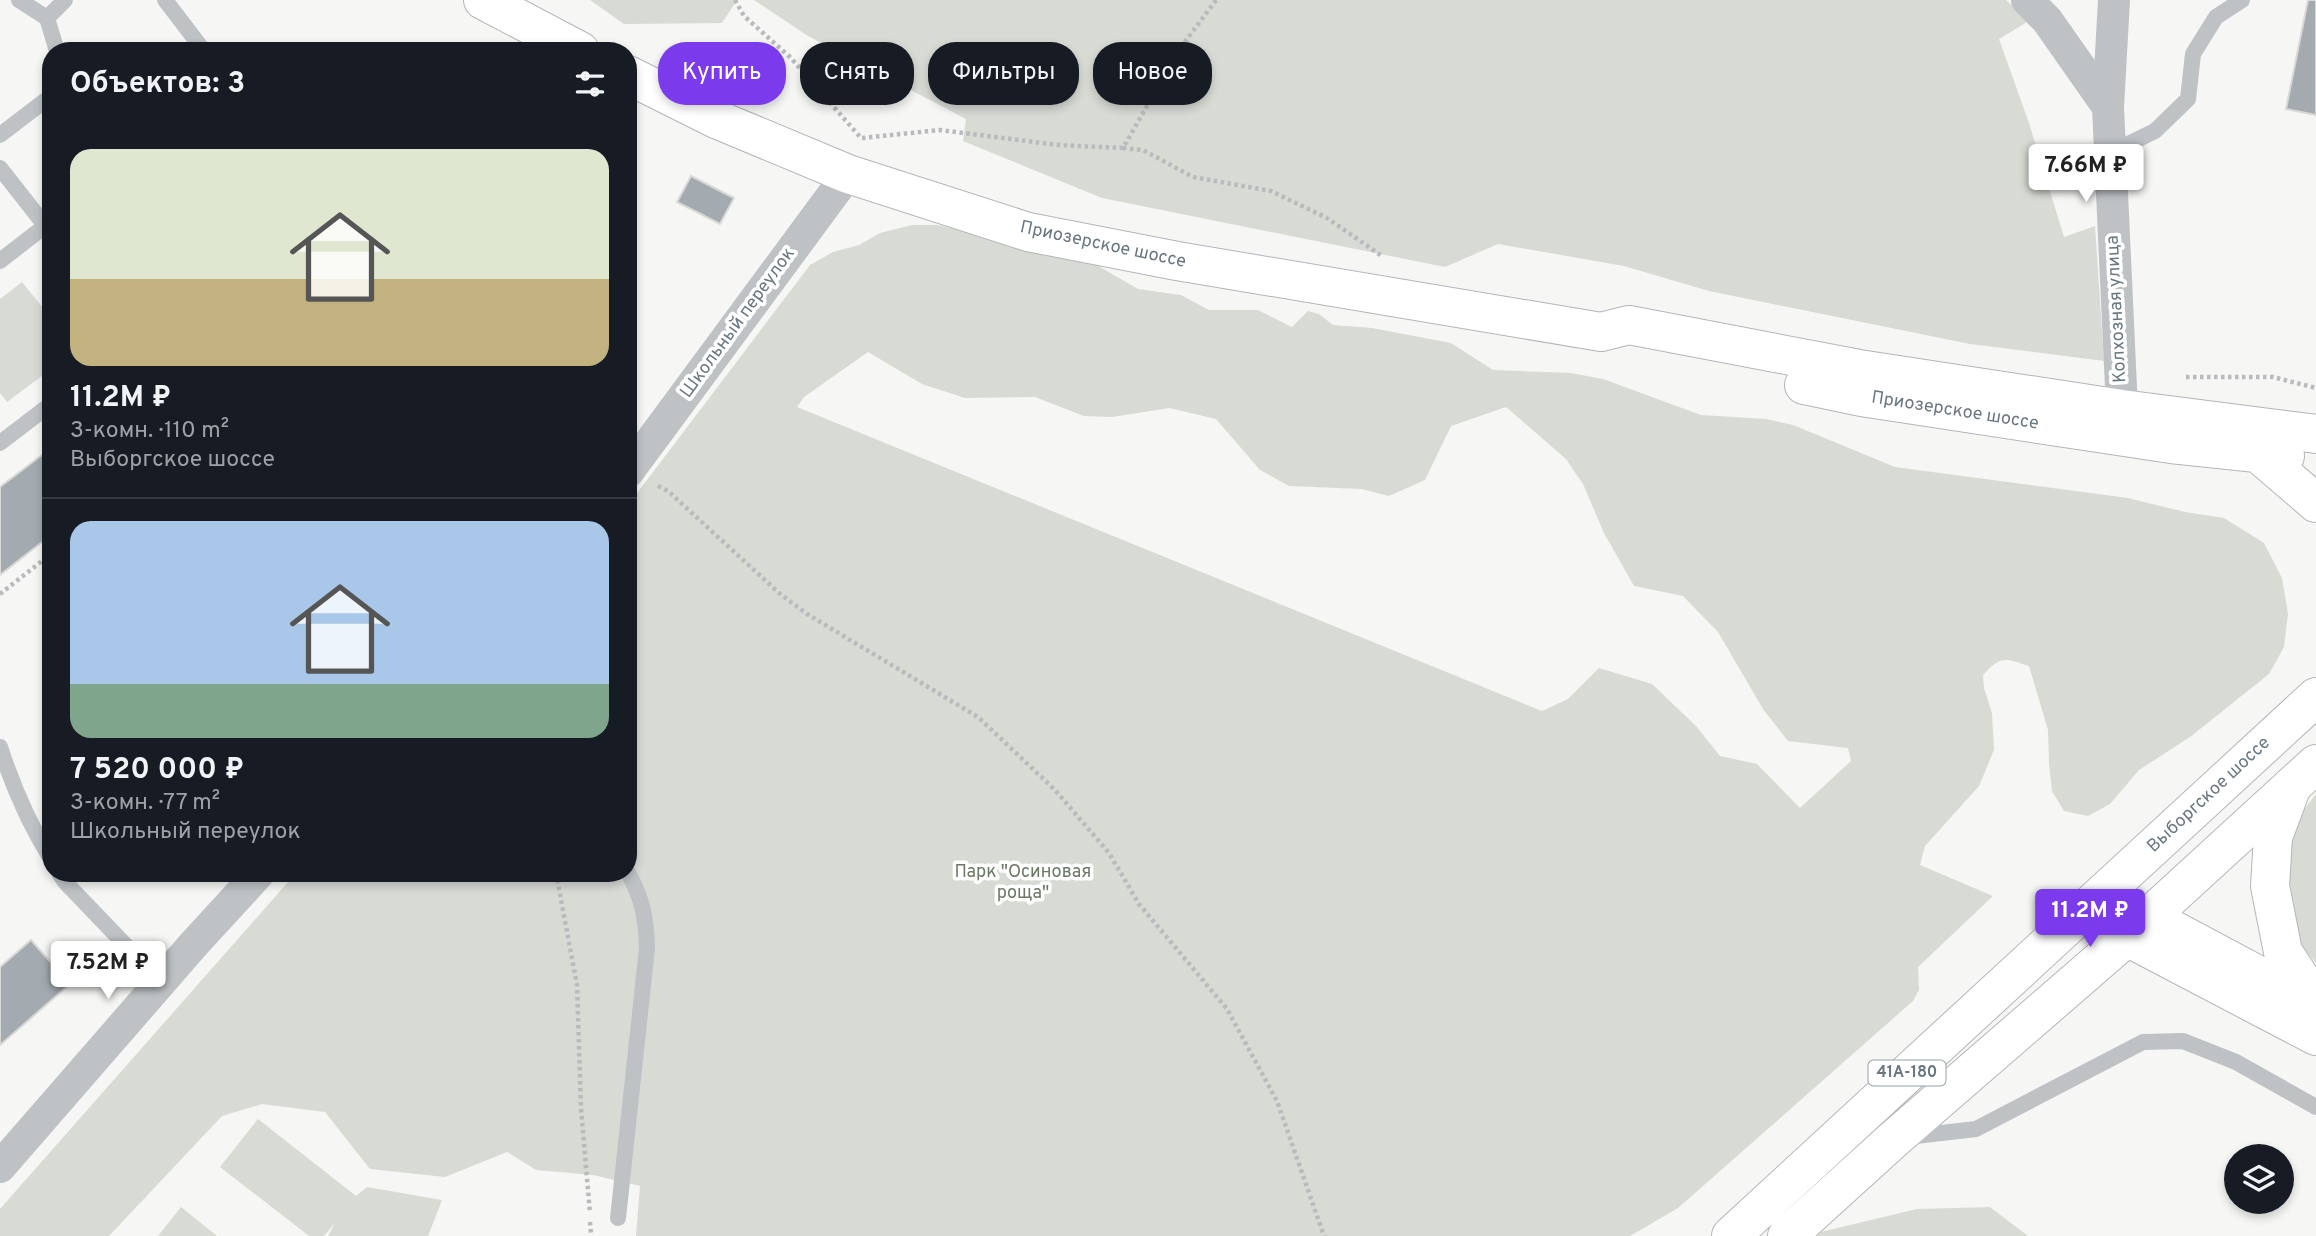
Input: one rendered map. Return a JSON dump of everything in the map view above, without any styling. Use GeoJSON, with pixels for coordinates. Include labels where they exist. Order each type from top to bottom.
{"type":"FeatureCollection","features":[{"type":"Feature","properties":{"kind":"main road"},"geometry":{"type":"LineString","coordinates":[[483,0],[563,42]]}},
{"type":"Feature","properties":{"kind":"main road","name":"Приозерское шоссе"},"geometry":{"type":"LineString","coordinates":[[637,80],[716,119],[848,174],[1028,232],[1177,261],[1601,331],[1629,325],[1859,369],[2122,409],[2316,434]]}},
{"type":"Feature","properties":{"kind":"main road","name":"Приозерское шоссе"},"geometry":{"type":"LineString","coordinates":[[1601,331],[1628,350],[1861,397],[2171,444],[2316,458]]}},
{"type":"Feature","properties":{"kind":"main road"},"geometry":{"type":"LineString","coordinates":[[2258,453],[2316,503]]}},
{"type":"Feature","properties":{"kind":"main road","name":"Выборгское шоссе"},"geometry":{"type":"LineString","coordinates":[[1731,1236],[2316,697]]}},
{"type":"Feature","properties":{"kind":"main road"},"geometry":{"type":"LineString","coordinates":[[2304,775],[2273,837],[2270,886],[2283,952],[2316,1004]]}},
{"type":"Feature","properties":{"kind":"main road","name":"41А-180"},"geometry":{"type":"LineString","coordinates":[[1787,1236],[1894,1139],[2138,927],[2304,775]]}},
{"type":"Feature","properties":{"kind":"main road"},"geometry":{"type":"LineString","coordinates":[[2083,911],[2138,927],[2316,1004]]}},
{"type":"Feature","properties":{"kind":"main road"},"geometry":{"type":"LineString","coordinates":[[2138,927],[2316,1036]]}},
{"type":"Feature","properties":{"kind":"street"},"geometry":{"type":"LineString","coordinates":[[2027,0],[2047,20],[2108,107]]}},
{"type":"Feature","properties":{"kind":"street","name":"Колхозная улица"},"geometry":{"type":"LineString","coordinates":[[2114,0],[2108,107],[2122,409]]}},
{"type":"Feature","properties":{"kind":"street","name":"Школьный переулок"},"geometry":{"type":"LineString","coordinates":[[637,461],[848,174]]}},
{"type":"Feature","properties":{"kind":"street"},"geometry":{"type":"LineString","coordinates":[[0,1167],[160,981],[251,882]]}},
{"type":"Feature","properties":{"kind":"lane"},"geometry":{"type":"LineString","coordinates":[[19,0],[47,18],[54,42]]}},
{"type":"Feature","properties":{"kind":"lane"},"geometry":{"type":"LineString","coordinates":[[47,18],[65,0]]}},
{"type":"Feature","properties":{"kind":"lane"},"geometry":{"type":"LineString","coordinates":[[165,0],[197,42]]}},
{"type":"Feature","properties":{"kind":"lane"},"geometry":{"type":"LineString","coordinates":[[2110,153],[2155,131],[2188,99],[2193,54],[2216,17],[2242,0]]}},
{"type":"Feature","properties":{"kind":"lane"},"geometry":{"type":"LineString","coordinates":[[0,135],[42,103]]}},
{"type":"Feature","properties":{"kind":"lane"},"geometry":{"type":"LineString","coordinates":[[0,168],[42,221]]}},
{"type":"Feature","properties":{"kind":"lane"},"geometry":{"type":"LineString","coordinates":[[0,261],[42,233]]}},
{"type":"Feature","properties":{"kind":"lane"},"geometry":{"type":"LineString","coordinates":[[0,443],[42,411]]}},
{"type":"Feature","properties":{"kind":"lane"},"geometry":{"type":"LineString","coordinates":[[0,747],[13,787],[42,845]]}},
{"type":"Feature","properties":{"kind":"lane"},"geometry":{"type":"LineString","coordinates":[[66,882],[160,981]]}},
{"type":"Feature","properties":{"kind":"lane"},"geometry":{"type":"LineString","coordinates":[[618,1218],[647,948],[646,917],[633,882]]}},
{"type":"Feature","properties":{"kind":"lane"},"geometry":{"type":"LineString","coordinates":[[1894,1139],[1976,1129],[2143,1042],[2183,1041],[2236,1062],[2316,1107]]}},
{"type":"Feature","properties":{"kind":"path"},"geometry":{"type":"LineString","coordinates":[[735,0],[744,16],[790,57],[861,138]]}},
{"type":"Feature","properties":{"kind":"path"},"geometry":{"type":"LineString","coordinates":[[1123,148],[1179,50],[1214,1]]}},
{"type":"Feature","properties":{"kind":"path"},"geometry":{"type":"LineString","coordinates":[[861,138],[940,130],[1058,145],[1143,150],[1193,177],[1271,191],[1327,218],[1393,263]]}},
{"type":"Feature","properties":{"kind":"path"},"geometry":{"type":"LineString","coordinates":[[848,174],[861,138]]}},
{"type":"Feature","properties":{"kind":"path"},"geometry":{"type":"LineString","coordinates":[[637,476],[668,491],[779,593],[807,614],[978,718],[1055,790],[1109,853],[1139,904],[1227,1010],[1277,1101],[1324,1236]]}},
{"type":"Feature","properties":{"kind":"path"},"geometry":{"type":"LineString","coordinates":[[0,594],[42,561]]}},
{"type":"Feature","properties":{"kind":"path"},"geometry":{"type":"LineString","coordinates":[[558,882],[577,985],[581,1110],[591,1235]]}},
{"type":"Feature","properties":{"kind":"green space"},"geometry":{"type":"Polygon","coordinates":[[[590,0],[737,0],[722,23],[624,24],[590,0]]]}},
{"type":"Feature","properties":{"kind":"green space"},"geometry":{"type":"Polygon","coordinates":[[[754,0],[2006,0],[2029,21],[1999,39],[2029,123],[2064,237],[2095,226],[2104,361],[1970,344],[1709,291],[1624,266],[1498,244],[1445,267],[1102,198],[963,141],[966,119],[939,105],[1079,105],[1079,42],[928,42],[928,99],[914,92],[914,42],[819,42],[754,0]]]}},
{"type":"Feature","properties":{"kind":"green space","name":"Парк \"Осиновая роща\""},"geometry":{"type":"Polygon","coordinates":[[[912,225],[938,225],[1093,263],[1138,289],[1181,295],[1209,310],[1258,310],[1292,327],[1308,311],[1319,314],[1333,325],[1372,328],[1451,343],[1493,370],[1571,373],[1603,379],[1701,415],[1766,419],[1793,425],[1895,467],[2128,498],[2224,518],[2264,543],[2282,578],[2288,614],[2284,647],[2269,674],[2190,737],[2139,770],[2110,804],[2088,816],[2064,811],[2052,791],[2048,730],[2029,666],[2004,660],[1994,664],[1983,675],[1992,713],[1994,750],[1979,786],[1925,846],[1920,865],[1993,896],[1918,967],[1919,990],[1913,1001],[1678,1208],[1630,1236],[636,1236],[640,1186],[593,1175],[536,1170],[507,1152],[445,1177],[370,1169],[325,1112],[262,1104],[222,1116],[109,1236],[0,1236],[0,1209],[288,882],[637,882],[637,493],[810,265],[833,252],[859,245],[880,233],[912,225]],[[868,352],[804,397],[797,407],[1542,711],[1568,699],[1599,668],[1652,684],[1696,726],[1720,756],[1757,764],[1800,808],[1851,761],[1848,748],[1788,741],[1763,709],[1718,632],[1683,596],[1634,586],[1604,533],[1583,484],[1566,459],[1506,407],[1451,426],[1425,480],[1389,496],[1361,489],[1289,486],[1260,470],[1216,419],[1169,408],[1112,417],[1084,416],[1035,397],[965,398],[922,384],[868,352]]]}},
{"type":"Feature","properties":{"kind":"green space"},"geometry":{"type":"Polygon","coordinates":[[[22,282],[42,307],[42,376],[7,402],[0,393],[0,299],[22,282]]]}},
{"type":"Feature","properties":{"kind":"green space"},"geometry":{"type":"Polygon","coordinates":[[[2316,794],[2316,963],[2294,939],[2283,882],[2292,825],[2316,794]]]}},
{"type":"Feature","properties":{"kind":"green space"},"geometry":{"type":"Polygon","coordinates":[[[258,1119],[356,1196],[367,1187],[442,1200],[428,1236],[328,1236],[335,1223],[324,1236],[309,1236],[220,1167],[258,1119]]]}},
{"type":"Feature","properties":{"kind":"green space"},"geometry":{"type":"Polygon","coordinates":[[[181,1207],[217,1236],[158,1236],[181,1207]]]}},
{"type":"Feature","properties":{"kind":"green space"},"geometry":{"type":"Polygon","coordinates":[[[1990,1207],[2028,1236],[1817,1236],[1821,1232],[1917,1209],[1990,1207]]]}},
{"type":"Feature","properties":{"kind":"building"},"geometry":{"type":"Polygon","coordinates":[[[2308,0],[2316,0],[2316,115],[2286,109],[2308,0]]]}},
{"type":"Feature","properties":{"kind":"building"},"geometry":{"type":"Polygon","coordinates":[[[691,176],[734,198],[720,224],[677,202],[691,176]]]}},
{"type":"Feature","properties":{"kind":"building"},"geometry":{"type":"Polygon","coordinates":[[[42,455],[42,542],[0,575],[0,487],[42,455]]]}},
{"type":"Feature","properties":{"kind":"building"},"geometry":{"type":"Polygon","coordinates":[[[31,940],[70,984],[0,1045],[0,967],[31,940]]]}}]}
